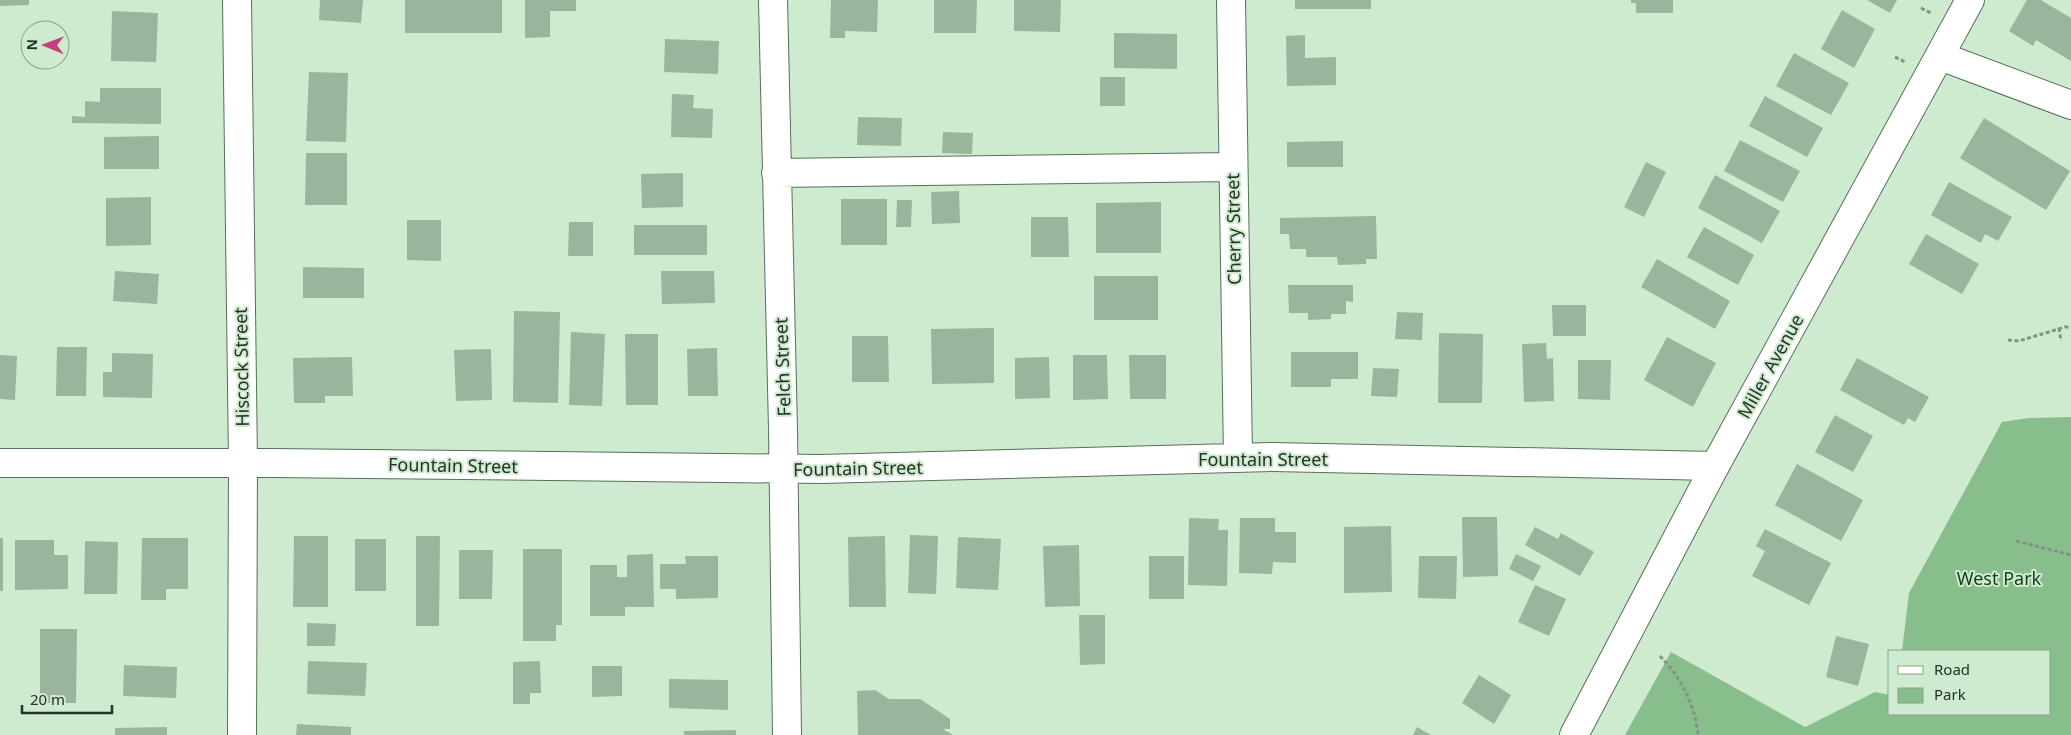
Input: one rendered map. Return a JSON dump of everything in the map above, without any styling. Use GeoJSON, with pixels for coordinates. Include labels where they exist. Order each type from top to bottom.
{"type":"FeatureCollection","features":[{"type":"Feature","properties":{"kind":"street","name":"Hiscock Street"},"geometry":{"type":"LineString","coordinates":[[237,0],[242,463],[242,735]]}},
{"type":"Feature","properties":{"kind":"street","name":"Felch Street"},"geometry":{"type":"LineString","coordinates":[[773,0],[783,429],[782,469],[787,735]]}},
{"type":"Feature","properties":{"kind":"street","name":"Cherry Street"},"geometry":{"type":"LineString","coordinates":[[1230,0],[1238,458]]}},
{"type":"Feature","properties":{"kind":"street","name":"Miller Avenue"},"geometry":{"type":"LineString","coordinates":[[1574,735],[1715,466],[1970,0]]}},
{"type":"Feature","properties":{"kind":"street"},"geometry":{"type":"LineString","coordinates":[[1940,56],[2071,105]]}},
{"type":"Feature","properties":{"kind":"street"},"geometry":{"type":"LineString","coordinates":[[776,173],[1232,167]]}},
{"type":"Feature","properties":{"kind":"street","name":"Fountain Street"},"geometry":{"type":"LineString","coordinates":[[0,463],[242,463],[782,469],[1273,457],[1715,466]]}},
{"type":"Feature","properties":{"kind":"path"},"geometry":{"type":"LineString","coordinates":[[2008,340],[2019,341],[2059,328],[2071,327]]}},
{"type":"Feature","properties":{"kind":"path"},"geometry":{"type":"LineString","coordinates":[[2059,328],[2061,341]]}},
{"type":"Feature","properties":{"kind":"path"},"geometry":{"type":"LineString","coordinates":[[2016,541],[2071,555]]}},
{"type":"Feature","properties":{"kind":"path"},"geometry":{"type":"LineString","coordinates":[[1660,656],[1684,685],[1698,735]]}},
{"type":"Feature","properties":{"kind":"green space","name":"West Park"},"geometry":{"type":"Polygon","coordinates":[[[2071,417],[2071,735],[1625,735],[1671,652],[1805,727],[1875,692],[1888,695],[1888,715],[2051,715],[2051,650],[1902,650],[1909,593],[2002,422],[2029,418],[2071,417]]]}},
{"type":"Feature","properties":{"kind":"building"},"geometry":{"type":"Polygon","coordinates":[[[0,0],[29,0],[29,5],[0,6],[0,0]]]}},
{"type":"Feature","properties":{"kind":"building"},"geometry":{"type":"Polygon","coordinates":[[[320,0],[363,0],[361,23],[319,20],[320,0]]]}},
{"type":"Feature","properties":{"kind":"building"},"geometry":{"type":"Polygon","coordinates":[[[405,0],[502,0],[502,33],[405,33],[405,0]]]}},
{"type":"Feature","properties":{"kind":"building"},"geometry":{"type":"Polygon","coordinates":[[[525,0],[576,0],[576,11],[550,11],[550,37],[525,38],[525,0]]]}},
{"type":"Feature","properties":{"kind":"building"},"geometry":{"type":"Polygon","coordinates":[[[831,0],[878,0],[877,32],[845,31],[845,38],[830,38],[831,0]]]}},
{"type":"Feature","properties":{"kind":"building"},"geometry":{"type":"Polygon","coordinates":[[[934,0],[977,0],[976,33],[934,33],[934,0]]]}},
{"type":"Feature","properties":{"kind":"building"},"geometry":{"type":"Polygon","coordinates":[[[1014,0],[1061,0],[1060,32],[1014,31],[1014,0]]]}},
{"type":"Feature","properties":{"kind":"building"},"geometry":{"type":"Polygon","coordinates":[[[1295,0],[1371,0],[1371,9],[1295,9],[1295,0]]]}},
{"type":"Feature","properties":{"kind":"building"},"geometry":{"type":"Polygon","coordinates":[[[1631,0],[1673,0],[1673,13],[1636,13],[1636,3],[1631,3],[1631,0]]]}},
{"type":"Feature","properties":{"kind":"building"},"geometry":{"type":"Polygon","coordinates":[[[1867,0],[1897,0],[1890,13],[1867,0]]]}},
{"type":"Feature","properties":{"kind":"building"},"geometry":{"type":"Polygon","coordinates":[[[2027,0],[2041,0],[2071,18],[2071,61],[2036,40],[2033,46],[2009,31],[2027,0]]]}},
{"type":"Feature","properties":{"kind":"building"},"geometry":{"type":"Polygon","coordinates":[[[1842,10],[1875,29],[1854,68],[1821,49],[1842,10]]]}},
{"type":"Feature","properties":{"kind":"building"},"geometry":{"type":"Polygon","coordinates":[[[112,11],[158,13],[156,62],[111,61],[112,11]]]}},
{"type":"Feature","properties":{"kind":"building"},"geometry":{"type":"Polygon","coordinates":[[[1114,33],[1177,34],[1177,69],[1114,68],[1114,33]]]}},
{"type":"Feature","properties":{"kind":"building"},"geometry":{"type":"Polygon","coordinates":[[[1305,35],[1305,58],[1336,57],[1336,85],[1287,86],[1286,36],[1305,35]]]}},
{"type":"Feature","properties":{"kind":"building"},"geometry":{"type":"Polygon","coordinates":[[[665,39],[719,41],[718,74],[664,72],[665,39]]]}},
{"type":"Feature","properties":{"kind":"building"},"geometry":{"type":"Polygon","coordinates":[[[1794,53],[1849,83],[1831,115],[1776,86],[1794,53]]]}},
{"type":"Feature","properties":{"kind":"building"},"geometry":{"type":"Polygon","coordinates":[[[309,72],[348,73],[346,142],[306,141],[309,72]]]}},
{"type":"Feature","properties":{"kind":"building"},"geometry":{"type":"Polygon","coordinates":[[[1100,77],[1125,77],[1125,106],[1100,106],[1100,77]]]}},
{"type":"Feature","properties":{"kind":"building"},"geometry":{"type":"Polygon","coordinates":[[[100,88],[161,88],[161,124],[72,123],[72,116],[85,117],[85,101],[100,102],[100,88]]]}},
{"type":"Feature","properties":{"kind":"building"},"geometry":{"type":"Polygon","coordinates":[[[672,94],[694,95],[693,108],[713,109],[712,138],[671,137],[672,94]]]}},
{"type":"Feature","properties":{"kind":"building"},"geometry":{"type":"Polygon","coordinates":[[[1765,96],[1823,128],[1807,157],[1749,126],[1765,96]]]}},
{"type":"Feature","properties":{"kind":"building"},"geometry":{"type":"Polygon","coordinates":[[[858,117],[902,118],[901,146],[857,145],[858,117]]]}},
{"type":"Feature","properties":{"kind":"building"},"geometry":{"type":"Polygon","coordinates":[[[1984,118],[2070,171],[2046,210],[1960,158],[1984,118]]]}},
{"type":"Feature","properties":{"kind":"building"},"geometry":{"type":"Polygon","coordinates":[[[943,132],[973,133],[972,154],[942,153],[943,132]]]}},
{"type":"Feature","properties":{"kind":"building"},"geometry":{"type":"Polygon","coordinates":[[[159,136],[159,169],[104,169],[104,137],[159,136]]]}},
{"type":"Feature","properties":{"kind":"building"},"geometry":{"type":"Polygon","coordinates":[[[1740,140],[1800,171],[1783,202],[1724,171],[1740,140]]]}},
{"type":"Feature","properties":{"kind":"building"},"geometry":{"type":"Polygon","coordinates":[[[1343,141],[1343,167],[1287,167],[1287,142],[1343,141]]]}},
{"type":"Feature","properties":{"kind":"building"},"geometry":{"type":"Polygon","coordinates":[[[306,153],[347,153],[347,205],[305,205],[306,153]]]}},
{"type":"Feature","properties":{"kind":"building"},"geometry":{"type":"Polygon","coordinates":[[[1646,162],[1666,172],[1644,217],[1624,207],[1646,162]]]}},
{"type":"Feature","properties":{"kind":"building"},"geometry":{"type":"Polygon","coordinates":[[[683,173],[683,207],[642,208],[641,174],[683,173]]]}},
{"type":"Feature","properties":{"kind":"building"},"geometry":{"type":"Polygon","coordinates":[[[1715,175],[1780,211],[1762,243],[1698,208],[1715,175]]]}},
{"type":"Feature","properties":{"kind":"building"},"geometry":{"type":"Polygon","coordinates":[[[1949,182],[2012,217],[1998,241],[1985,234],[1981,243],[1931,215],[1949,182]]]}},
{"type":"Feature","properties":{"kind":"building"},"geometry":{"type":"Polygon","coordinates":[[[959,191],[960,223],[932,224],[931,192],[959,191]]]}},
{"type":"Feature","properties":{"kind":"building"},"geometry":{"type":"Polygon","coordinates":[[[151,197],[151,245],[106,246],[106,198],[151,197]]]}},
{"type":"Feature","properties":{"kind":"building"},"geometry":{"type":"Polygon","coordinates":[[[841,199],[887,199],[887,245],[841,245],[841,199]]]}},
{"type":"Feature","properties":{"kind":"building"},"geometry":{"type":"Polygon","coordinates":[[[897,200],[912,200],[911,227],[896,227],[897,200]]]}},
{"type":"Feature","properties":{"kind":"building"},"geometry":{"type":"Polygon","coordinates":[[[1161,202],[1161,253],[1096,253],[1096,203],[1161,202]]]}},
{"type":"Feature","properties":{"kind":"building"},"geometry":{"type":"Polygon","coordinates":[[[1376,216],[1377,259],[1366,259],[1366,264],[1338,265],[1337,257],[1306,257],[1306,249],[1290,249],[1289,234],[1280,234],[1280,218],[1376,216]]]}},
{"type":"Feature","properties":{"kind":"building"},"geometry":{"type":"Polygon","coordinates":[[[1031,217],[1068,217],[1069,257],[1031,257],[1031,217]]]}},
{"type":"Feature","properties":{"kind":"building"},"geometry":{"type":"Polygon","coordinates":[[[407,220],[441,220],[441,261],[407,260],[407,220]]]}},
{"type":"Feature","properties":{"kind":"building"},"geometry":{"type":"Polygon","coordinates":[[[569,222],[593,222],[593,256],[568,256],[569,222]]]}},
{"type":"Feature","properties":{"kind":"building"},"geometry":{"type":"Polygon","coordinates":[[[634,225],[707,225],[707,255],[634,255],[634,225]]]}},
{"type":"Feature","properties":{"kind":"building"},"geometry":{"type":"Polygon","coordinates":[[[1704,227],[1754,255],[1738,285],[1687,257],[1704,227]]]}},
{"type":"Feature","properties":{"kind":"building"},"geometry":{"type":"Polygon","coordinates":[[[1926,234],[1979,264],[1962,294],[1909,264],[1926,234]]]}},
{"type":"Feature","properties":{"kind":"building"},"geometry":{"type":"Polygon","coordinates":[[[1657,259],[1730,301],[1715,329],[1641,287],[1657,259]]]}},
{"type":"Feature","properties":{"kind":"building"},"geometry":{"type":"Polygon","coordinates":[[[303,267],[364,268],[364,298],[303,298],[303,267]]]}},
{"type":"Feature","properties":{"kind":"building"},"geometry":{"type":"Polygon","coordinates":[[[115,271],[159,274],[157,304],[113,301],[115,271]]]}},
{"type":"Feature","properties":{"kind":"building"},"geometry":{"type":"Polygon","coordinates":[[[661,271],[714,271],[715,303],[662,304],[661,271]]]}},
{"type":"Feature","properties":{"kind":"building"},"geometry":{"type":"Polygon","coordinates":[[[1094,276],[1158,276],[1158,320],[1094,320],[1094,276]]]}},
{"type":"Feature","properties":{"kind":"building"},"geometry":{"type":"Polygon","coordinates":[[[1288,285],[1353,285],[1353,302],[1346,301],[1346,314],[1331,314],[1331,319],[1308,320],[1308,313],[1289,313],[1288,285]]]}},
{"type":"Feature","properties":{"kind":"building"},"geometry":{"type":"Polygon","coordinates":[[[1552,305],[1586,305],[1586,336],[1553,336],[1552,305]]]}},
{"type":"Feature","properties":{"kind":"building"},"geometry":{"type":"Polygon","coordinates":[[[514,311],[560,312],[558,403],[513,402],[514,311]]]}},
{"type":"Feature","properties":{"kind":"building"},"geometry":{"type":"Polygon","coordinates":[[[1397,312],[1423,313],[1422,340],[1395,339],[1397,312]]]}},
{"type":"Feature","properties":{"kind":"building"},"geometry":{"type":"Polygon","coordinates":[[[994,328],[994,383],[932,384],[931,329],[994,328]]]}},
{"type":"Feature","properties":{"kind":"building"},"geometry":{"type":"Polygon","coordinates":[[[571,332],[605,334],[602,406],[569,405],[571,332]]]}},
{"type":"Feature","properties":{"kind":"building"},"geometry":{"type":"Polygon","coordinates":[[[1439,333],[1483,334],[1482,403],[1438,403],[1439,333]]]}},
{"type":"Feature","properties":{"kind":"building"},"geometry":{"type":"Polygon","coordinates":[[[625,334],[658,334],[658,405],[626,405],[625,334]]]}},
{"type":"Feature","properties":{"kind":"building"},"geometry":{"type":"Polygon","coordinates":[[[852,336],[888,336],[889,382],[852,382],[852,336]]]}},
{"type":"Feature","properties":{"kind":"building"},"geometry":{"type":"Polygon","coordinates":[[[1667,337],[1716,363],[1693,407],[1644,380],[1667,337]]]}},
{"type":"Feature","properties":{"kind":"building"},"geometry":{"type":"Polygon","coordinates":[[[1546,343],[1547,359],[1553,358],[1554,401],[1524,402],[1522,344],[1546,343]]]}},
{"type":"Feature","properties":{"kind":"building"},"geometry":{"type":"Polygon","coordinates":[[[57,347],[87,347],[86,396],[56,396],[57,347]]]}},
{"type":"Feature","properties":{"kind":"building"},"geometry":{"type":"Polygon","coordinates":[[[717,348],[718,396],[688,396],[687,349],[717,348]]]}},
{"type":"Feature","properties":{"kind":"building"},"geometry":{"type":"Polygon","coordinates":[[[491,349],[492,400],[456,401],[454,350],[491,349]]]}},
{"type":"Feature","properties":{"kind":"building"},"geometry":{"type":"Polygon","coordinates":[[[1291,352],[1358,352],[1358,379],[1331,379],[1331,387],[1291,387],[1291,352]]]}},
{"type":"Feature","properties":{"kind":"building"},"geometry":{"type":"Polygon","coordinates":[[[112,353],[153,354],[152,398],[103,397],[103,372],[112,372],[112,353]]]}},
{"type":"Feature","properties":{"kind":"building"},"geometry":{"type":"Polygon","coordinates":[[[0,355],[17,356],[15,400],[0,399],[0,355]]]}},
{"type":"Feature","properties":{"kind":"building"},"geometry":{"type":"Polygon","coordinates":[[[1073,355],[1107,355],[1108,399],[1073,400],[1073,355]]]}},
{"type":"Feature","properties":{"kind":"building"},"geometry":{"type":"Polygon","coordinates":[[[1129,355],[1166,355],[1166,399],[1130,399],[1129,355]]]}},
{"type":"Feature","properties":{"kind":"building"},"geometry":{"type":"Polygon","coordinates":[[[352,357],[353,396],[325,396],[325,403],[294,403],[293,358],[352,357]]]}},
{"type":"Feature","properties":{"kind":"building"},"geometry":{"type":"Polygon","coordinates":[[[1049,357],[1050,398],[1015,399],[1015,358],[1049,357]]]}},
{"type":"Feature","properties":{"kind":"building"},"geometry":{"type":"Polygon","coordinates":[[[1857,358],[1929,397],[1915,422],[1908,418],[1904,425],[1840,390],[1857,358]]]}},
{"type":"Feature","properties":{"kind":"building"},"geometry":{"type":"Polygon","coordinates":[[[1578,360],[1611,360],[1610,400],[1578,399],[1578,360]]]}},
{"type":"Feature","properties":{"kind":"building"},"geometry":{"type":"Polygon","coordinates":[[[1373,368],[1399,369],[1397,397],[1371,396],[1373,368]]]}},
{"type":"Feature","properties":{"kind":"building"},"geometry":{"type":"Polygon","coordinates":[[[1835,415],[1873,436],[1853,472],[1815,452],[1835,415]]]}},
{"type":"Feature","properties":{"kind":"building"},"geometry":{"type":"Polygon","coordinates":[[[1797,464],[1863,500],[1841,541],[1775,505],[1797,464]]]}},
{"type":"Feature","properties":{"kind":"building"},"geometry":{"type":"Polygon","coordinates":[[[1462,517],[1497,517],[1498,576],[1463,577],[1462,517]]]}},
{"type":"Feature","properties":{"kind":"building"},"geometry":{"type":"Polygon","coordinates":[[[1189,518],[1219,519],[1218,530],[1228,530],[1227,586],[1188,585],[1189,518]]]}},
{"type":"Feature","properties":{"kind":"building"},"geometry":{"type":"Polygon","coordinates":[[[1240,518],[1275,518],[1275,532],[1296,532],[1296,563],[1273,562],[1272,574],[1239,573],[1240,518]]]}},
{"type":"Feature","properties":{"kind":"building"},"geometry":{"type":"Polygon","coordinates":[[[1391,526],[1392,592],[1344,593],[1344,527],[1391,526]]]}},
{"type":"Feature","properties":{"kind":"building"},"geometry":{"type":"Polygon","coordinates":[[[1535,527],[1558,539],[1561,533],[1594,552],[1580,576],[1525,545],[1535,527]]]}},
{"type":"Feature","properties":{"kind":"building"},"geometry":{"type":"Polygon","coordinates":[[[1765,529],[1831,563],[1809,605],[1752,576],[1765,551],[1756,546],[1765,529]]]}},
{"type":"Feature","properties":{"kind":"building"},"geometry":{"type":"Polygon","coordinates":[[[910,535],[938,536],[936,594],[908,593],[910,535]]]}},
{"type":"Feature","properties":{"kind":"building"},"geometry":{"type":"Polygon","coordinates":[[[294,536],[328,536],[328,607],[293,607],[294,536]]]}},
{"type":"Feature","properties":{"kind":"building"},"geometry":{"type":"Polygon","coordinates":[[[416,536],[440,536],[439,626],[416,626],[416,536]]]}},
{"type":"Feature","properties":{"kind":"building"},"geometry":{"type":"Polygon","coordinates":[[[885,536],[886,607],[849,607],[848,537],[885,536]]]}},
{"type":"Feature","properties":{"kind":"building"},"geometry":{"type":"Polygon","coordinates":[[[958,537],[1001,539],[998,590],[956,588],[958,537]]]}},
{"type":"Feature","properties":{"kind":"building"},"geometry":{"type":"Polygon","coordinates":[[[0,538],[3,538],[3,591],[0,591],[0,538]]]}},
{"type":"Feature","properties":{"kind":"building"},"geometry":{"type":"Polygon","coordinates":[[[142,538],[188,538],[188,589],[166,589],[166,600],[141,600],[142,538]]]}},
{"type":"Feature","properties":{"kind":"building"},"geometry":{"type":"Polygon","coordinates":[[[355,539],[386,539],[386,591],[355,591],[355,539]]]}},
{"type":"Feature","properties":{"kind":"building"},"geometry":{"type":"Polygon","coordinates":[[[15,540],[54,540],[54,555],[68,555],[68,589],[15,590],[15,540]]]}},
{"type":"Feature","properties":{"kind":"building"},"geometry":{"type":"Polygon","coordinates":[[[85,541],[118,542],[117,594],[84,594],[85,541]]]}},
{"type":"Feature","properties":{"kind":"building"},"geometry":{"type":"Polygon","coordinates":[[[1079,545],[1080,606],[1045,607],[1043,546],[1079,545]]]}},
{"type":"Feature","properties":{"kind":"building"},"geometry":{"type":"Polygon","coordinates":[[[523,549],[562,549],[562,625],[556,625],[556,641],[523,641],[523,549]]]}},
{"type":"Feature","properties":{"kind":"building"},"geometry":{"type":"Polygon","coordinates":[[[459,550],[493,550],[492,599],[459,599],[459,550]]]}},
{"type":"Feature","properties":{"kind":"building"},"geometry":{"type":"Polygon","coordinates":[[[653,554],[654,607],[625,607],[625,616],[590,616],[590,565],[617,565],[617,577],[627,577],[627,555],[653,554]]]}},
{"type":"Feature","properties":{"kind":"building"},"geometry":{"type":"Polygon","coordinates":[[[1516,554],[1541,566],[1533,581],[1509,569],[1516,554]]]}},
{"type":"Feature","properties":{"kind":"building"},"geometry":{"type":"Polygon","coordinates":[[[685,556],[718,556],[718,598],[676,599],[676,589],[660,589],[660,564],[686,564],[685,556]]]}},
{"type":"Feature","properties":{"kind":"building"},"geometry":{"type":"Polygon","coordinates":[[[1149,556],[1184,556],[1184,599],[1149,599],[1149,556]]]}},
{"type":"Feature","properties":{"kind":"building"},"geometry":{"type":"Polygon","coordinates":[[[1419,556],[1457,556],[1456,599],[1418,598],[1419,556]]]}},
{"type":"Feature","properties":{"kind":"building"},"geometry":{"type":"Polygon","coordinates":[[[1535,585],[1566,599],[1549,636],[1518,622],[1535,585]]]}},
{"type":"Feature","properties":{"kind":"building"},"geometry":{"type":"Polygon","coordinates":[[[1079,615],[1105,615],[1105,664],[1080,665],[1079,615]]]}},
{"type":"Feature","properties":{"kind":"building"},"geometry":{"type":"Polygon","coordinates":[[[307,623],[336,624],[335,646],[307,646],[307,623]]]}},
{"type":"Feature","properties":{"kind":"building"},"geometry":{"type":"Polygon","coordinates":[[[40,629],[77,629],[76,703],[40,703],[40,629]]]}},
{"type":"Feature","properties":{"kind":"building"},"geometry":{"type":"Polygon","coordinates":[[[1836,636],[1869,644],[1858,686],[1826,677],[1836,636]]]}},
{"type":"Feature","properties":{"kind":"building"},"geometry":{"type":"Polygon","coordinates":[[[308,661],[367,663],[365,696],[307,694],[308,661]]]}},
{"type":"Feature","properties":{"kind":"building"},"geometry":{"type":"Polygon","coordinates":[[[540,661],[541,693],[530,693],[530,704],[513,704],[513,662],[540,661]]]}},
{"type":"Feature","properties":{"kind":"building"},"geometry":{"type":"Polygon","coordinates":[[[124,665],[177,667],[176,698],[123,696],[124,665]]]}},
{"type":"Feature","properties":{"kind":"building"},"geometry":{"type":"Polygon","coordinates":[[[592,666],[622,666],[622,696],[592,697],[592,666]]]}},
{"type":"Feature","properties":{"kind":"building"},"geometry":{"type":"Polygon","coordinates":[[[1479,675],[1511,695],[1494,724],[1462,703],[1479,675]]]}},
{"type":"Feature","properties":{"kind":"building"},"geometry":{"type":"Polygon","coordinates":[[[669,679],[728,680],[728,710],[669,708],[669,679]]]}},
{"type":"Feature","properties":{"kind":"building"},"geometry":{"type":"Polygon","coordinates":[[[875,690],[889,699],[920,699],[950,719],[950,729],[943,729],[953,735],[858,735],[857,691],[875,690]]]}},
{"type":"Feature","properties":{"kind":"building"},"geometry":{"type":"Polygon","coordinates":[[[297,724],[351,727],[351,735],[296,735],[297,724]]]}},
{"type":"Feature","properties":{"kind":"building"},"geometry":{"type":"Polygon","coordinates":[[[167,727],[167,735],[115,735],[115,728],[167,727]]]}},
{"type":"Feature","properties":{"kind":"building"},"geometry":{"type":"Polygon","coordinates":[[[1417,727],[1431,735],[1413,735],[1417,727]]]}},
{"type":"Feature","properties":{"kind":"building"},"geometry":{"type":"Polygon","coordinates":[[[736,730],[736,735],[684,735],[684,731],[736,730]]]}}]}
